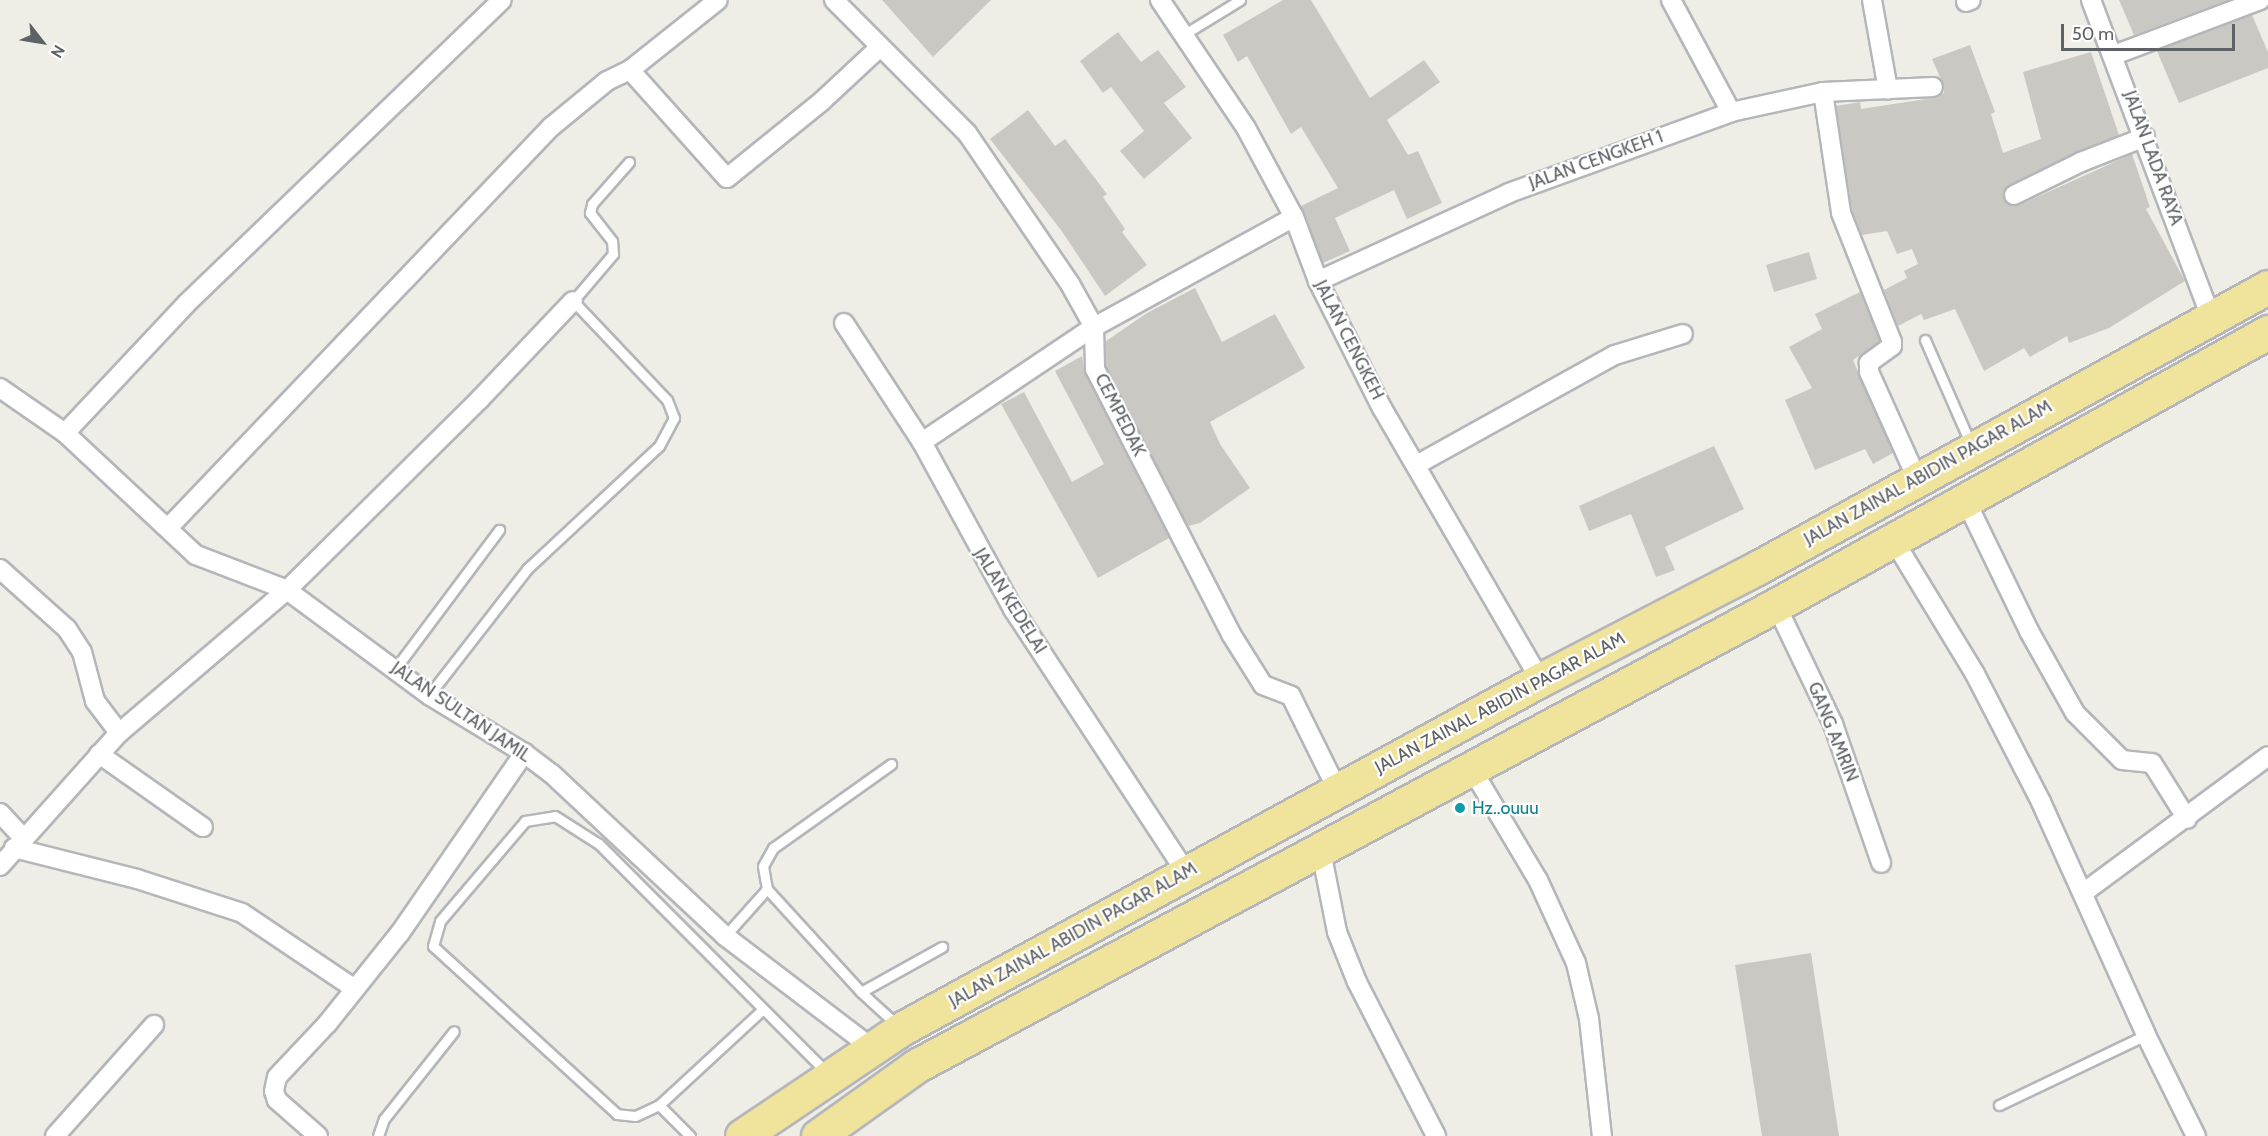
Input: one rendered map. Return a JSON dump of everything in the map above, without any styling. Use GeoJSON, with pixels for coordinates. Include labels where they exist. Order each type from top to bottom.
{"type":"FeatureCollection","features":[{"type":"Feature","properties":{"kind":"highway","name":"JALAN ZAINAL ABIDIN PAGAR ALAM"},"geometry":{"type":"LineString","coordinates":[[742,1136],[901,1029],[1540,680],[1757,568],[2268,287]]}},
{"type":"Feature","properties":{"kind":"highway"},"geometry":{"type":"LineString","coordinates":[[818,1136],[916,1066],[1320,846],[1776,605],[1893,538],[2268,332]]}},
{"type":"Feature","properties":{"kind":"highway"},"geometry":{"type":"LineString","coordinates":[[1803,543],[1821,580]]}},
{"type":"Feature","properties":{"kind":"highway"},"geometry":{"type":"LineString","coordinates":[[1757,568],[1776,605]]}},
{"type":"Feature","properties":{"kind":"street"},"geometry":{"type":"LineString","coordinates":[[65,433],[186,303],[502,0]]}},
{"type":"Feature","properties":{"kind":"street"},"geometry":{"type":"LineString","coordinates":[[168,528],[551,127],[607,81],[630,70],[718,0]]}},
{"type":"Feature","properties":{"kind":"street","name":"CEMPEDAK"},"geometry":{"type":"LineString","coordinates":[[834,0],[967,133],[1070,284],[1094,327],[1095,369],[1231,634],[1263,685],[1291,696],[1338,791]]}},
{"type":"Feature","properties":{"kind":"street","name":"JALAN CENGKEH"},"geometry":{"type":"LineString","coordinates":[[1160,0],[1246,128],[1294,217],[1318,281],[1382,408],[1418,464],[1540,680]]}},
{"type":"Feature","properties":{"kind":"street"},"geometry":{"type":"LineString","coordinates":[[1671,0],[1731,112]]}},
{"type":"Feature","properties":{"kind":"street"},"geometry":{"type":"LineString","coordinates":[[1872,0],[1888,90]]}},
{"type":"Feature","properties":{"kind":"street","name":"JALAN LADA RAYA"},"geometry":{"type":"LineString","coordinates":[[2091,0],[2115,55],[2211,317]]}},
{"type":"Feature","properties":{"kind":"street"},"geometry":{"type":"LineString","coordinates":[[2115,55],[2260,0]]}},
{"type":"Feature","properties":{"kind":"street"},"geometry":{"type":"LineString","coordinates":[[630,70],[727,178],[752,161],[880,47]]}},
{"type":"Feature","properties":{"kind":"street","name":"JALAN CENGKEH 1"},"geometry":{"type":"LineString","coordinates":[[1318,281],[1509,193],[1635,144],[1731,112],[1823,92],[1934,87]]}},
{"type":"Feature","properties":{"kind":"street"},"geometry":{"type":"LineString","coordinates":[[1823,92],[1841,213],[1892,342],[1892,346],[1869,363],[1869,372],[1917,479]]}},
{"type":"Feature","properties":{"kind":"street"},"geometry":{"type":"LineString","coordinates":[[2014,195],[2081,162],[2145,137]]}},
{"type":"Feature","properties":{"kind":"street"},"geometry":{"type":"LineString","coordinates":[[922,442],[1094,327],[1294,217]]}},
{"type":"Feature","properties":{"kind":"street"},"geometry":{"type":"LineString","coordinates":[[0,866],[119,733],[288,590],[480,399],[573,301]]}},
{"type":"Feature","properties":{"kind":"street","name":"JALAN KEDELAI"},"geometry":{"type":"LineString","coordinates":[[844,323],[922,442],[1013,609],[1186,872]]}},
{"type":"Feature","properties":{"kind":"street"},"geometry":{"type":"LineString","coordinates":[[1418,464],[1615,356],[1683,334]]}},
{"type":"Feature","properties":{"kind":"street","name":"JALAN SULTAN JAMIL"},"geometry":{"type":"LineString","coordinates":[[0,388],[65,433],[206,561],[238,569],[288,590],[429,695],[524,753],[552,774],[725,936],[872,1048]]}},
{"type":"Feature","properties":{"kind":"street"},"geometry":{"type":"LineString","coordinates":[[1965,499],[2029,631],[2075,713],[2122,760],[2152,763],[2187,819]]}},
{"type":"Feature","properties":{"kind":"street"},"geometry":{"type":"LineString","coordinates":[[1893,538],[1974,674],[2083,893],[2146,1035],[2196,1136]]}},
{"type":"Feature","properties":{"kind":"street"},"geometry":{"type":"LineString","coordinates":[[0,569],[67,629],[82,652],[95,701],[119,733]]}},
{"type":"Feature","properties":{"kind":"street","name":"GANG AMRIN"},"geometry":{"type":"LineString","coordinates":[[1776,605],[1833,724],[1881,863]]}},
{"type":"Feature","properties":{"kind":"street"},"geometry":{"type":"LineString","coordinates":[[318,1136],[277,1100],[274,1083],[289,1061],[327,1024],[400,933],[524,753]]}},
{"type":"Feature","properties":{"kind":"street"},"geometry":{"type":"LineString","coordinates":[[99,754],[203,827]]}},
{"type":"Feature","properties":{"kind":"street"},"geometry":{"type":"LineString","coordinates":[[2083,893],[2187,819],[2268,756]]}},
{"type":"Feature","properties":{"kind":"street"},"geometry":{"type":"LineString","coordinates":[[1470,766],[1538,880],[1576,963],[1589,1019],[1602,1136]]}},
{"type":"Feature","properties":{"kind":"street"},"geometry":{"type":"LineString","coordinates":[[0,813],[19,843],[242,914],[355,989]]}},
{"type":"Feature","properties":{"kind":"street"},"geometry":{"type":"LineString","coordinates":[[1320,846],[1337,932],[1357,982],[1436,1136]]}},
{"type":"Feature","properties":{"kind":"street"},"geometry":{"type":"LineString","coordinates":[[55,1136],[154,1025]]}},
{"type":"Feature","properties":{"kind":"lane"},"geometry":{"type":"LineString","coordinates":[[1183,35],[1240,0]]}},
{"type":"Feature","properties":{"kind":"lane"},"geometry":{"type":"LineString","coordinates":[[429,695],[527,569],[660,446],[674,418],[667,400],[573,301],[613,254],[612,241],[590,213],[592,204],[629,162]]}},
{"type":"Feature","properties":{"kind":"lane"},"geometry":{"type":"LineString","coordinates":[[1925,340],[1973,449]]}},
{"type":"Feature","properties":{"kind":"lane"},"geometry":{"type":"LineString","coordinates":[[395,669],[499,530]]}},
{"type":"Feature","properties":{"kind":"lane"},"geometry":{"type":"LineString","coordinates":[[891,764],[772,848],[763,866],[767,890],[861,992],[901,1029]]}},
{"type":"Feature","properties":{"kind":"lane"},"geometry":{"type":"LineString","coordinates":[[762,1010],[658,1105],[635,1116],[617,1114],[433,946],[440,921],[525,821],[555,816],[599,844],[830,1076]]}},
{"type":"Feature","properties":{"kind":"lane"},"geometry":{"type":"LineString","coordinates":[[725,936],[767,890]]}},
{"type":"Feature","properties":{"kind":"lane"},"geometry":{"type":"LineString","coordinates":[[861,992],[942,947]]}},
{"type":"Feature","properties":{"kind":"lane"},"geometry":{"type":"LineString","coordinates":[[378,1136],[384,1119],[454,1031]]}},
{"type":"Feature","properties":{"kind":"lane"},"geometry":{"type":"LineString","coordinates":[[1999,1105],[2146,1035]]}},
{"type":"Feature","properties":{"kind":"lane"},"geometry":{"type":"LineString","coordinates":[[658,1105],[690,1136]]}},
{"type":"Feature","properties":{"kind":"building"},"geometry":{"type":"Polygon","coordinates":[[[882,0],[991,0],[933,57],[882,0]]]}},
{"type":"Feature","properties":{"kind":"building"},"geometry":{"type":"Polygon","coordinates":[[[1283,0],[1311,0],[1370,98],[1424,60],[1440,82],[1387,120],[1408,155],[1418,151],[1442,203],[1407,219],[1394,190],[1335,218],[1350,251],[1323,263],[1301,206],[1338,188],[1301,127],[1291,134],[1247,56],[1238,62],[1223,35],[1283,0]]]}},
{"type":"Feature","properties":{"kind":"building"},"geometry":{"type":"Polygon","coordinates":[[[2119,0],[2228,0],[2134,35],[2119,0]]]}},
{"type":"Feature","properties":{"kind":"building"},"geometry":{"type":"Polygon","coordinates":[[[2252,15],[2268,52],[2268,68],[2179,103],[2157,51],[2252,15]]]}},
{"type":"Feature","properties":{"kind":"building"},"geometry":{"type":"Polygon","coordinates":[[[1118,32],[1141,62],[1158,50],[1186,87],[1164,103],[1192,138],[1144,179],[1120,151],[1144,131],[1111,87],[1103,93],[1080,61],[1118,32]]]}},
{"type":"Feature","properties":{"kind":"building"},"geometry":{"type":"Polygon","coordinates":[[[1970,45],[1995,112],[1991,114],[2003,153],[2041,139],[2023,72],[2091,52],[2119,135],[2009,185],[2004,199],[2008,205],[2019,205],[2132,154],[2150,207],[2146,209],[2185,281],[2109,328],[2069,343],[2067,336],[2030,357],[2024,348],[1984,371],[1955,309],[1924,320],[1921,314],[1898,326],[1884,290],[1907,278],[1904,271],[1918,264],[1912,249],[1897,254],[1887,231],[1862,235],[1852,210],[1836,106],[1860,102],[1861,109],[1939,97],[1944,93],[1944,86],[1932,59],[1970,45]]]}},
{"type":"Feature","properties":{"kind":"building"},"geometry":{"type":"Polygon","coordinates":[[[1028,110],[1055,146],[1065,139],[1107,194],[1103,197],[1125,229],[1122,232],[1147,265],[1105,296],[1061,230],[990,139],[1028,110]]]}},
{"type":"Feature","properties":{"kind":"building"},"geometry":{"type":"Polygon","coordinates":[[[1809,252],[1817,279],[1774,292],[1766,265],[1809,252]]]}},
{"type":"Feature","properties":{"kind":"building"},"geometry":{"type":"Polygon","coordinates":[[[1195,288],[1222,342],[1275,314],[1305,368],[1210,422],[1220,444],[1250,488],[1200,523],[1188,526],[1106,366],[1106,341],[1147,313],[1195,288]]]}},
{"type":"Feature","properties":{"kind":"building"},"geometry":{"type":"Polygon","coordinates":[[[1860,292],[1880,341],[1853,360],[1893,453],[1873,464],[1865,449],[1815,470],[1785,400],[1812,388],[1789,347],[1822,329],[1815,314],[1860,292]]]}},
{"type":"Feature","properties":{"kind":"building"},"geometry":{"type":"Polygon","coordinates":[[[1082,356],[1085,374],[1169,538],[1098,578],[1001,404],[1024,392],[1072,482],[1104,464],[1055,371],[1082,356]]]}},
{"type":"Feature","properties":{"kind":"building"},"geometry":{"type":"Polygon","coordinates":[[[1714,446],[1744,509],[1665,547],[1675,570],[1656,577],[1631,514],[1589,531],[1579,506],[1714,446]]]}},
{"type":"Feature","properties":{"kind":"building"},"geometry":{"type":"Polygon","coordinates":[[[1811,953],[1839,1136],[1762,1136],[1735,965],[1811,953]]]}},
{"type":"Feature","properties":{"kind":"place","name":"Hz..ouuu"},"geometry":{"type":"Point","coordinates":[1460,808]}}]}
